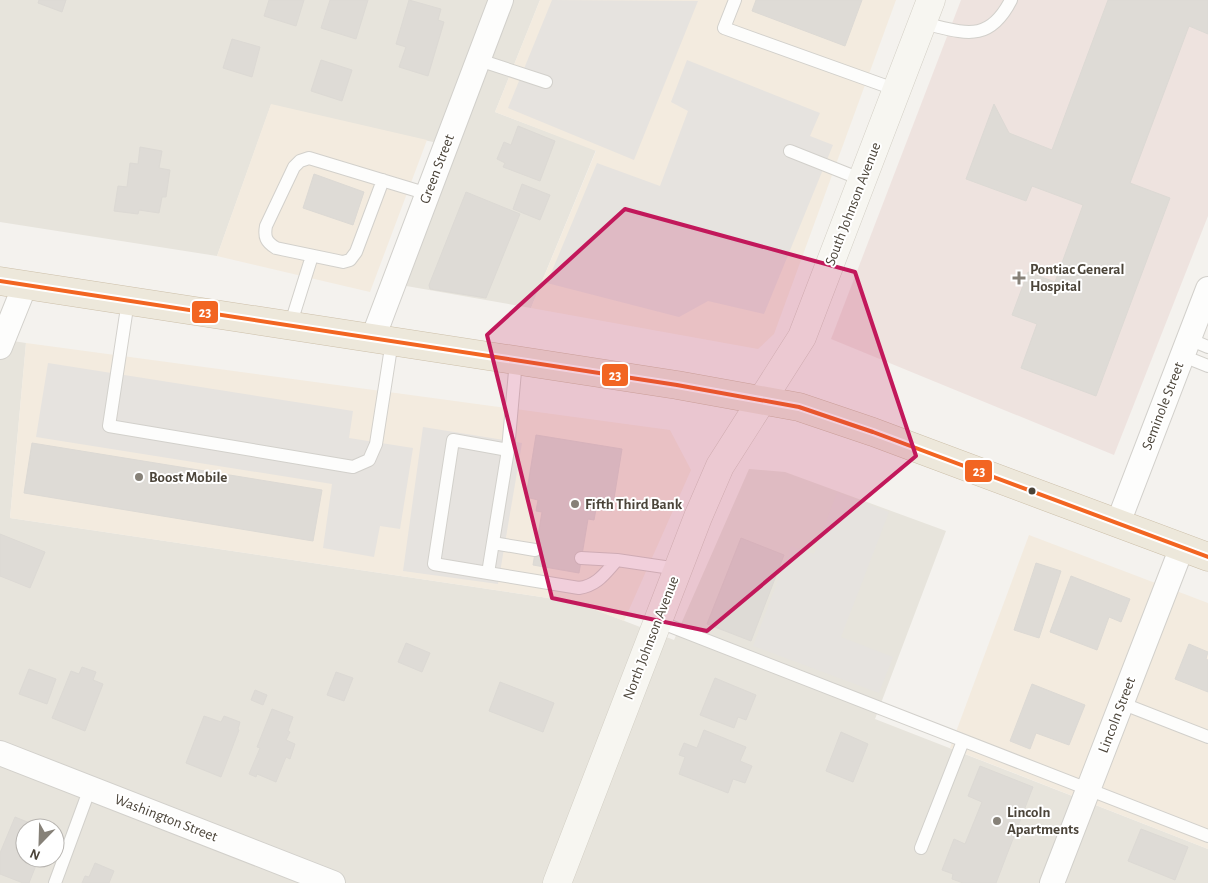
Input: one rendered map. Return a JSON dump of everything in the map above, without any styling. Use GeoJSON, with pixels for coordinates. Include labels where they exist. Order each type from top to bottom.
{"type":"FeatureCollection","features":[{"type":"Feature","properties":{"kind":"highway"},"geometry":{"type":"LineString","coordinates":[[12,283],[677,385],[798,407],[873,432],[1208,556]]}},
{"type":"Feature","properties":{"kind":"street","name":"Green Street"},"geometry":{"type":"LineString","coordinates":[[382,340],[428,194],[502,0]]}},
{"type":"Feature","properties":{"kind":"street","name":"South Johnson Avenue"},"geometry":{"type":"LineString","coordinates":[[762,400],[802,337],[927,12]]}},
{"type":"Feature","properties":{"kind":"street"},"geometry":{"type":"LineString","coordinates":[[0,347],[12,283]]}},
{"type":"Feature","properties":{"kind":"street","name":"Seminole Street"},"geometry":{"type":"LineString","coordinates":[[1118,523],[1193,347],[1208,289]]}},
{"type":"Feature","properties":{"kind":"street","name":"North Johnson Avenue"},"geometry":{"type":"LineString","coordinates":[[556,883],[720,466],[762,400]]}},
{"type":"Feature","properties":{"kind":"street","name":"Lincoln Street"},"geometry":{"type":"LineString","coordinates":[[1052,883],[1182,547]]}},
{"type":"Feature","properties":{"kind":"street","name":"Washington Street"},"geometry":{"type":"LineString","coordinates":[[0,753],[333,883]]}},
{"type":"Feature","properties":{"kind":"lane"},"geometry":{"type":"LineString","coordinates":[[735,0],[724,28],[897,90]]}},
{"type":"Feature","properties":{"kind":"lane"},"geometry":{"type":"LineString","coordinates":[[927,12],[961,32],[979,32],[994,25],[1004,13],[1011,0]]}},
{"type":"Feature","properties":{"kind":"lane"},"geometry":{"type":"LineString","coordinates":[[478,60],[546,82]]}},
{"type":"Feature","properties":{"kind":"lane"},"geometry":{"type":"LineString","coordinates":[[790,151],[862,180]]}},
{"type":"Feature","properties":{"kind":"lane"},"geometry":{"type":"LineString","coordinates":[[382,180],[356,252],[350,260],[343,262],[312,256],[276,248],[268,243],[265,235],[266,226],[294,167],[300,161],[309,158],[382,180],[428,194]]}},
{"type":"Feature","properties":{"kind":"lane"},"geometry":{"type":"LineString","coordinates":[[290,326],[312,256]]}},
{"type":"Feature","properties":{"kind":"lane"},"geometry":{"type":"LineString","coordinates":[[128,301],[109,426],[353,467],[369,460],[376,444],[382,340]]}},
{"type":"Feature","properties":{"kind":"lane"},"geometry":{"type":"LineString","coordinates":[[1193,347],[1208,366]]}},
{"type":"Feature","properties":{"kind":"lane"},"geometry":{"type":"LineString","coordinates":[[488,573],[508,450],[516,360]]}},
{"type":"Feature","properties":{"kind":"lane"},"geometry":{"type":"LineString","coordinates":[[508,450],[453,440],[434,564],[579,588],[590,587],[617,560]]}},
{"type":"Feature","properties":{"kind":"lane"},"geometry":{"type":"LineString","coordinates":[[493,543],[535,550]]}},
{"type":"Feature","properties":{"kind":"lane"},"geometry":{"type":"LineString","coordinates":[[582,558],[617,560],[678,569]]}},
{"type":"Feature","properties":{"kind":"lane"},"geometry":{"type":"LineString","coordinates":[[658,621],[1208,836]]}},
{"type":"Feature","properties":{"kind":"lane"},"geometry":{"type":"LineString","coordinates":[[1121,703],[1208,737]]}},
{"type":"Feature","properties":{"kind":"lane"},"geometry":{"type":"LineString","coordinates":[[921,848],[963,741]]}},
{"type":"Feature","properties":{"kind":"lane"},"geometry":{"type":"LineString","coordinates":[[55,883],[90,788]]}},
{"type":"Feature","properties":{"kind":"highlighted area"},"geometry":{"type":"Polygon","coordinates":[[[625,209],[855,272],[916,456],[707,631],[552,598],[487,335],[625,209]]]}},
{"type":"Feature","properties":{"kind":"shaded area"},"geometry":{"type":"Polygon","coordinates":[[[0,0],[540,0],[495,112],[596,150],[531,308],[395,284],[446,145],[271,105],[217,256],[0,222],[0,0]]]}},
{"type":"Feature","properties":{"kind":"shaded area"},"geometry":{"type":"Polygon","coordinates":[[[540,0],[896,0],[774,334],[758,349],[531,308],[596,151],[495,112],[540,0]]]}},
{"type":"Feature","properties":{"kind":"shaded area"},"geometry":{"type":"Polygon","coordinates":[[[552,0],[698,1],[634,160],[508,108],[552,0]]]}},
{"type":"Feature","properties":{"kind":"shaded area","name":"Pontiac General Hospital"},"geometry":{"type":"Polygon","coordinates":[[[961,0],[1208,0],[1208,216],[1114,455],[831,339],[961,0]]]}},
{"type":"Feature","properties":{"kind":"shaded area"},"geometry":{"type":"Polygon","coordinates":[[[687,60],[820,113],[810,136],[833,145],[764,314],[708,301],[679,317],[547,283],[597,163],[660,186],[688,111],[671,102],[687,60]]]}},
{"type":"Feature","properties":{"kind":"shaded area"},"geometry":{"type":"Polygon","coordinates":[[[271,104],[427,140],[370,292],[217,256],[271,104]]]}},
{"type":"Feature","properties":{"kind":"shaded area"},"geometry":{"type":"Polygon","coordinates":[[[0,339],[26,343],[10,518],[575,602],[674,640],[749,469],[785,472],[946,531],[875,719],[1208,849],[1208,883],[0,883],[0,339]]]}},
{"type":"Feature","properties":{"kind":"shaded area"},"geometry":{"type":"Polygon","coordinates":[[[26,343],[670,430],[691,470],[624,621],[575,602],[10,518],[26,343]]]}},
{"type":"Feature","properties":{"kind":"shaded area"},"geometry":{"type":"Polygon","coordinates":[[[48,363],[353,411],[349,438],[413,448],[400,529],[380,526],[374,557],[323,548],[332,484],[36,437],[48,363]]]}},
{"type":"Feature","properties":{"kind":"shaded area"},"geometry":{"type":"Polygon","coordinates":[[[423,427],[522,443],[498,584],[403,571],[423,427]]]}},
{"type":"Feature","properties":{"kind":"shaded area"},"geometry":{"type":"Polygon","coordinates":[[[837,492],[889,512],[841,637],[893,657],[879,693],[753,646],[791,546],[814,554],[837,492]]]}},
{"type":"Feature","properties":{"kind":"shaded area"},"geometry":{"type":"Polygon","coordinates":[[[1029,535],[1208,603],[1208,849],[950,748],[1029,535]]]}},
{"type":"Feature","properties":{"kind":"building"},"geometry":{"type":"Polygon","coordinates":[[[39,0],[66,0],[62,12],[38,3],[39,0]]]}},
{"type":"Feature","properties":{"kind":"building"},"geometry":{"type":"Polygon","coordinates":[[[269,0],[304,0],[296,26],[264,16],[269,0]]]}},
{"type":"Feature","properties":{"kind":"building"},"geometry":{"type":"Polygon","coordinates":[[[330,0],[368,0],[356,39],[321,28],[330,0]]]}},
{"type":"Feature","properties":{"kind":"building"},"geometry":{"type":"Polygon","coordinates":[[[409,0],[441,9],[438,20],[444,22],[428,76],[399,67],[406,47],[396,44],[409,0]]]}},
{"type":"Feature","properties":{"kind":"building"},"geometry":{"type":"Polygon","coordinates":[[[756,0],[862,0],[845,46],[752,11],[756,0]]]}},
{"type":"Feature","properties":{"kind":"building","name":"Pontiac General Hospital"},"geometry":{"type":"Polygon","coordinates":[[[1108,0],[1208,0],[1208,34],[1189,26],[1130,183],[1170,198],[1096,396],[1021,368],[1037,324],[1012,315],[1028,272],[1055,282],[1083,205],[1032,186],[1026,201],[966,179],[994,104],[1009,133],[1052,150],[1108,0]]]}},
{"type":"Feature","properties":{"kind":"building"},"geometry":{"type":"Polygon","coordinates":[[[232,39],[260,47],[252,77],[223,68],[232,39]]]}},
{"type":"Feature","properties":{"kind":"building"},"geometry":{"type":"Polygon","coordinates":[[[321,60],[352,70],[342,101],[311,91],[321,60]]]}},
{"type":"Feature","properties":{"kind":"building"},"geometry":{"type":"Polygon","coordinates":[[[518,126],[555,141],[540,181],[503,167],[505,163],[497,159],[504,142],[511,145],[518,126]]]}},
{"type":"Feature","properties":{"kind":"building"},"geometry":{"type":"Polygon","coordinates":[[[140,147],[162,151],[159,168],[170,170],[166,197],[162,197],[159,213],[139,210],[138,214],[114,211],[118,186],[127,187],[130,163],[138,164],[140,147]]]}},
{"type":"Feature","properties":{"kind":"building"},"geometry":{"type":"Polygon","coordinates":[[[314,174],[364,192],[353,225],[303,208],[314,174]]]}},
{"type":"Feature","properties":{"kind":"building"},"geometry":{"type":"Polygon","coordinates":[[[522,184],[550,195],[540,220],[513,209],[522,184]]]}},
{"type":"Feature","properties":{"kind":"building"},"geometry":{"type":"Polygon","coordinates":[[[466,192],[520,214],[486,298],[430,289],[429,285],[466,192]]]}},
{"type":"Feature","properties":{"kind":"building","name":"Fifth Third Bank"},"geometry":{"type":"Polygon","coordinates":[[[536,435],[622,449],[612,511],[596,509],[594,520],[588,519],[579,573],[533,565],[542,512],[536,511],[538,500],[526,497],[536,435]]]}},
{"type":"Feature","properties":{"kind":"building"},"geometry":{"type":"Polygon","coordinates":[[[32,443],[322,490],[313,541],[24,493],[32,443]]]}},
{"type":"Feature","properties":{"kind":"building"},"geometry":{"type":"Polygon","coordinates":[[[0,534],[45,552],[30,588],[0,576],[0,534]]]}},
{"type":"Feature","properties":{"kind":"building"},"geometry":{"type":"Polygon","coordinates":[[[741,538],[784,555],[751,641],[707,624],[741,538]]]}},
{"type":"Feature","properties":{"kind":"building"},"geometry":{"type":"Polygon","coordinates":[[[1036,563],[1061,571],[1039,638],[1014,630],[1036,563]]]}},
{"type":"Feature","properties":{"kind":"building"},"geometry":{"type":"Polygon","coordinates":[[[1071,576],[1130,599],[1121,622],[1109,617],[1097,650],[1050,632],[1071,576]]]}},
{"type":"Feature","properties":{"kind":"building"},"geometry":{"type":"Polygon","coordinates":[[[406,643],[430,653],[422,672],[398,662],[406,643]]]}},
{"type":"Feature","properties":{"kind":"building"},"geometry":{"type":"Polygon","coordinates":[[[1189,644],[1208,652],[1206,659],[1208,660],[1208,692],[1175,679],[1189,644]]]}},
{"type":"Feature","properties":{"kind":"building"},"geometry":{"type":"Polygon","coordinates":[[[82,667],[96,672],[93,680],[103,684],[85,731],[52,718],[71,671],[79,674],[82,667]]]}},
{"type":"Feature","properties":{"kind":"building"},"geometry":{"type":"Polygon","coordinates":[[[29,669],[56,679],[47,704],[19,694],[29,669]]]}},
{"type":"Feature","properties":{"kind":"building"},"geometry":{"type":"Polygon","coordinates":[[[336,672],[353,678],[344,701],[327,695],[336,672]]]}},
{"type":"Feature","properties":{"kind":"building"},"geometry":{"type":"Polygon","coordinates":[[[715,678],[756,695],[746,720],[738,717],[734,728],[700,715],[715,678]]]}},
{"type":"Feature","properties":{"kind":"building"},"geometry":{"type":"Polygon","coordinates":[[[500,682],[554,703],[543,732],[489,711],[500,682]]]}},
{"type":"Feature","properties":{"kind":"building"},"geometry":{"type":"Polygon","coordinates":[[[1032,684],[1085,705],[1069,745],[1036,733],[1030,749],[1010,741],[1032,684]]]}},
{"type":"Feature","properties":{"kind":"building"},"geometry":{"type":"Polygon","coordinates":[[[255,690],[267,695],[263,705],[251,700],[255,690]]]}},
{"type":"Feature","properties":{"kind":"building"},"geometry":{"type":"Polygon","coordinates":[[[272,709],[293,717],[286,740],[295,744],[290,759],[286,757],[276,782],[257,774],[256,777],[249,774],[260,748],[257,747],[272,709]]]}},
{"type":"Feature","properties":{"kind":"building"},"geometry":{"type":"Polygon","coordinates":[[[204,716],[221,722],[224,716],[240,722],[239,730],[221,777],[186,763],[204,716]]]}},
{"type":"Feature","properties":{"kind":"building"},"geometry":{"type":"Polygon","coordinates":[[[704,730],[746,747],[740,761],[752,766],[745,783],[733,779],[728,793],[679,774],[685,757],[679,755],[684,743],[697,748],[704,730]]]}},
{"type":"Feature","properties":{"kind":"building"},"geometry":{"type":"Polygon","coordinates":[[[841,732],[868,744],[853,782],[826,771],[841,732]]]}},
{"type":"Feature","properties":{"kind":"building","name":"Lincoln Apartments"},"geometry":{"type":"Polygon","coordinates":[[[980,766],[1033,787],[996,883],[963,883],[952,879],[953,874],[942,870],[954,839],[965,844],[982,802],[968,796],[980,766]]]}},
{"type":"Feature","properties":{"kind":"building"},"geometry":{"type":"Polygon","coordinates":[[[15,817],[17,818],[15,818],[15,868],[35,868],[29,883],[23,883],[0,874],[0,853],[15,817]]]}},
{"type":"Feature","properties":{"kind":"building"},"geometry":{"type":"Polygon","coordinates":[[[1141,829],[1188,847],[1175,880],[1128,861],[1141,829]]]}},
{"type":"Feature","properties":{"kind":"building"},"geometry":{"type":"Polygon","coordinates":[[[95,863],[114,871],[109,883],[82,883],[85,876],[89,877],[95,863]]]}},
{"type":"Feature","properties":{"kind":"transit line","name":"23"},"geometry":{"type":"LineString","coordinates":[[0,281],[677,385],[799,407],[873,432],[1208,557]]}},
{"type":"Feature","properties":{"kind":"place","name":"Pontiac General Hospital"},"geometry":{"type":"Point","coordinates":[1019,278]}},
{"type":"Feature","properties":{"kind":"place","name":"Boost Mobile"},"geometry":{"type":"Point","coordinates":[139,477]}},
{"type":"Feature","properties":{"kind":"place","name":"Fifth Third Bank"},"geometry":{"type":"Point","coordinates":[575,504]}},
{"type":"Feature","properties":{"kind":"place","name":"Lincoln Apartments"},"geometry":{"type":"Point","coordinates":[997,821]}}]}
